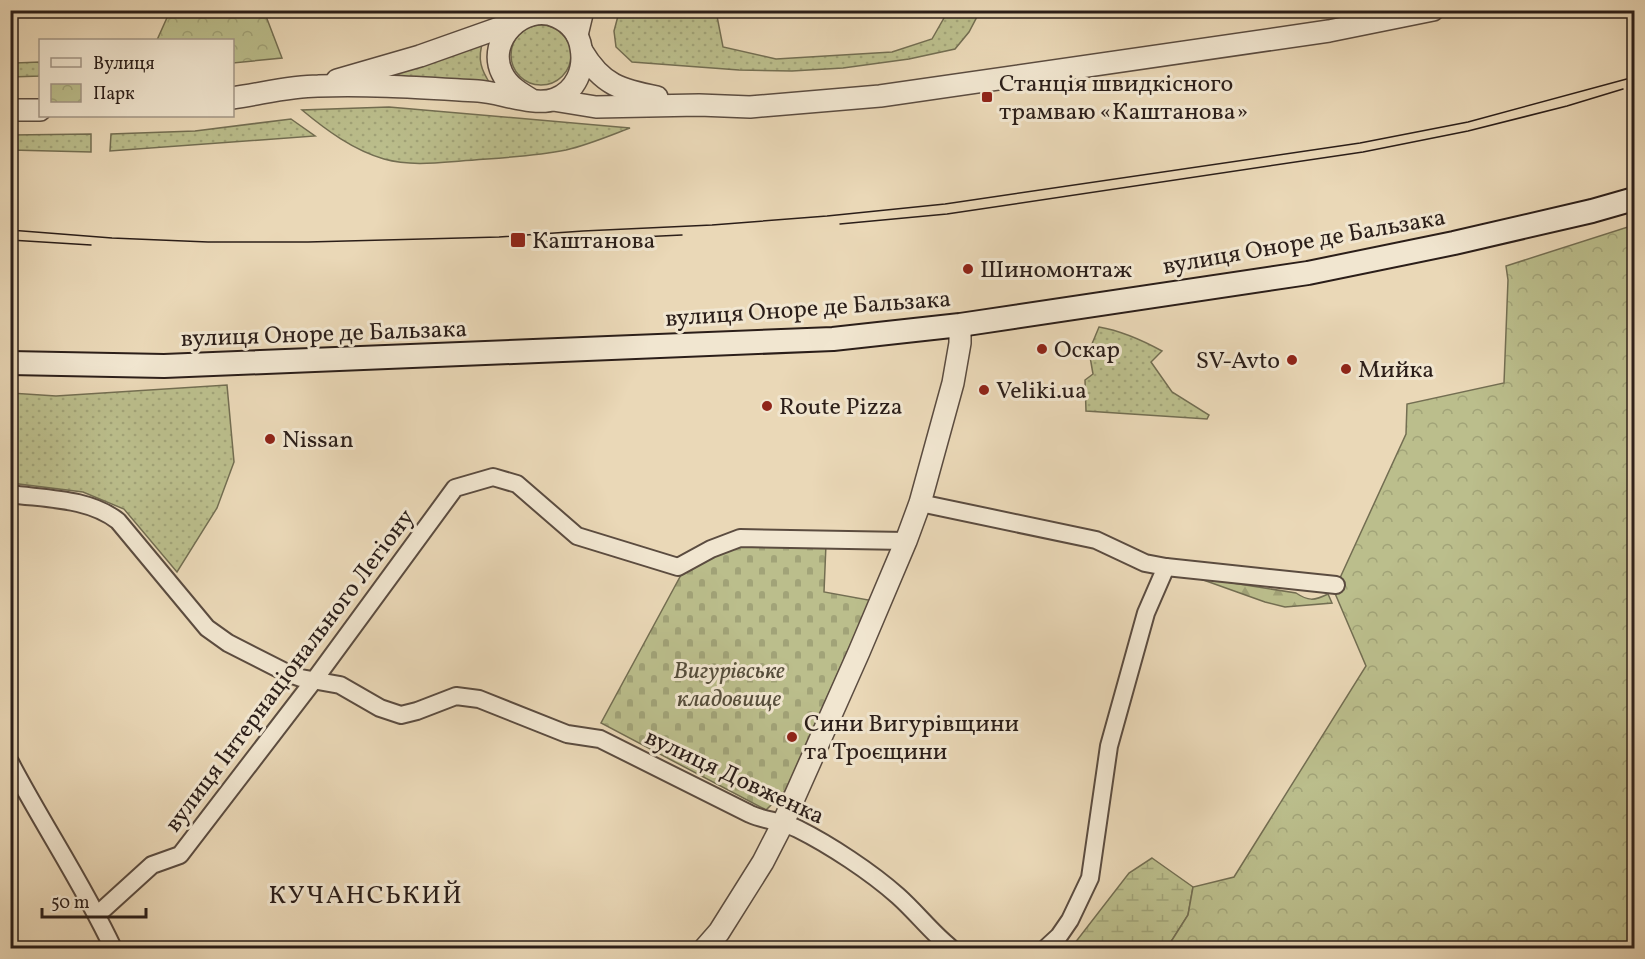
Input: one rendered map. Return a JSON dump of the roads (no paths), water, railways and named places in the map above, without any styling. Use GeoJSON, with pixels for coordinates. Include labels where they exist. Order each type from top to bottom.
{"type":"FeatureCollection","features":[{"type":"Feature","properties":{"kind":"main road","name":"вулиця Оноре де Бальзака"},"geometry":{"type":"LineString","coordinates":[[10,363],[164,366],[833,339],[960,325],[1308,273],[1465,240],[1635,199]]}},
{"type":"Feature","properties":{"kind":"street"},"geometry":{"type":"LineString","coordinates":[[553,100],[565,94],[580,76],[579,43],[583,10]]}},
{"type":"Feature","properties":{"kind":"street"},"geometry":{"type":"LineString","coordinates":[[317,86],[483,91],[532,100],[553,100],[596,107],[699,105],[750,107],[880,96],[1329,31],[1433,10]]}},
{"type":"Feature","properties":{"kind":"street"},"geometry":{"type":"LineString","coordinates":[[234,98],[317,86],[420,56],[529,15],[549,14],[565,22],[589,64],[602,76],[624,90],[699,105]]}},
{"type":"Feature","properties":{"kind":"street"},"geometry":{"type":"LineString","coordinates":[[529,15],[509,28],[500,44],[498,62],[502,73],[512,86],[532,100]]}},
{"type":"Feature","properties":{"kind":"street"},"geometry":{"type":"LineString","coordinates":[[10,110],[39,110]]}},
{"type":"Feature","properties":{"kind":"street"},"geometry":{"type":"LineString","coordinates":[[705,948],[719,932],[763,862],[783,823],[906,541],[920,503],[953,383],[960,343],[960,325]]}},
{"type":"Feature","properties":{"kind":"street","name":"вулиця Інтернаціонального Легіону"},"geometry":{"type":"LineString","coordinates":[[97,915],[152,865],[180,855],[315,680],[455,488],[493,477],[518,484],[577,536],[678,567],[711,549],[740,538],[906,541]]}},
{"type":"Feature","properties":{"kind":"street","name":"вулиця Довженка"},"geometry":{"type":"LineString","coordinates":[[10,494],[81,504],[99,508],[110,514],[199,619],[218,637],[287,673],[340,685],[380,708],[401,715],[456,696],[479,699],[567,734],[600,739],[750,814],[764,820],[783,823],[808,835],[881,882],[951,948]]}},
{"type":"Feature","properties":{"kind":"street"},"geometry":{"type":"LineString","coordinates":[[920,503],[1096,540],[1145,562],[1166,567],[1336,585]]}},
{"type":"Feature","properties":{"kind":"street"},"geometry":{"type":"LineString","coordinates":[[1046,948],[1059,936],[1070,920],[1090,878],[1109,746],[1146,613],[1166,567]]}},
{"type":"Feature","properties":{"kind":"street"},"geometry":{"type":"LineString","coordinates":[[10,762],[97,915],[113,948]]}},
{"type":"Feature","properties":{"kind":"tram line"},"geometry":{"type":"LineString","coordinates":[[10,230],[112,238],[208,242],[308,242],[499,237],[827,216],[945,204],[1360,143],[1468,122],[1634,77]]}},
{"type":"Feature","properties":{"kind":"tram line"},"geometry":{"type":"LineString","coordinates":[[840,224],[947,214],[1363,152],[1468,131],[1623,89]]}},
{"type":"Feature","properties":{"kind":"tram line"},"geometry":{"type":"LineString","coordinates":[[535,242],[682,235]]}},
{"type":"Feature","properties":{"kind":"tram line"},"geometry":{"type":"LineString","coordinates":[[10,240],[91,245]]}},
{"type":"Feature","properties":{"kind":"place","name":"Станція швидкісного трамваю «Каштанова»"},"geometry":{"type":"Point","coordinates":[987,97]}},
{"type":"Feature","properties":{"kind":"place","name":"Каштанова"},"geometry":{"type":"Point","coordinates":[518,240]}},
{"type":"Feature","properties":{"kind":"place","name":"Шиномонтаж"},"geometry":{"type":"Point","coordinates":[968,269]}},
{"type":"Feature","properties":{"kind":"place","name":"Оскар"},"geometry":{"type":"Point","coordinates":[1042,349]}},
{"type":"Feature","properties":{"kind":"place","name":"SV-Avto"},"geometry":{"type":"Point","coordinates":[1292,360]}},
{"type":"Feature","properties":{"kind":"place","name":"Мийка"},"geometry":{"type":"Point","coordinates":[1346,369]}},
{"type":"Feature","properties":{"kind":"place","name":"Veliki.ua"},"geometry":{"type":"Point","coordinates":[984,390]}},
{"type":"Feature","properties":{"kind":"place","name":"Route Pizza"},"geometry":{"type":"Point","coordinates":[767,406]}},
{"type":"Feature","properties":{"kind":"place","name":"Nissan"},"geometry":{"type":"Point","coordinates":[270,439]}},
{"type":"Feature","properties":{"kind":"place","name":"Сини Вигурівщини та Троєщини"},"geometry":{"type":"Point","coordinates":[792,737]}},
{"type":"Feature","properties":{"kind":"district","name":"КУЧАНСЬКИЙ"},"geometry":{"type":"Point","coordinates":[366,894]}},
{"type":"Feature","properties":{"kind":"park label","name":"Вигурівське кладовище"},"geometry":{"type":"Point","coordinates":[729,684]}}]}
